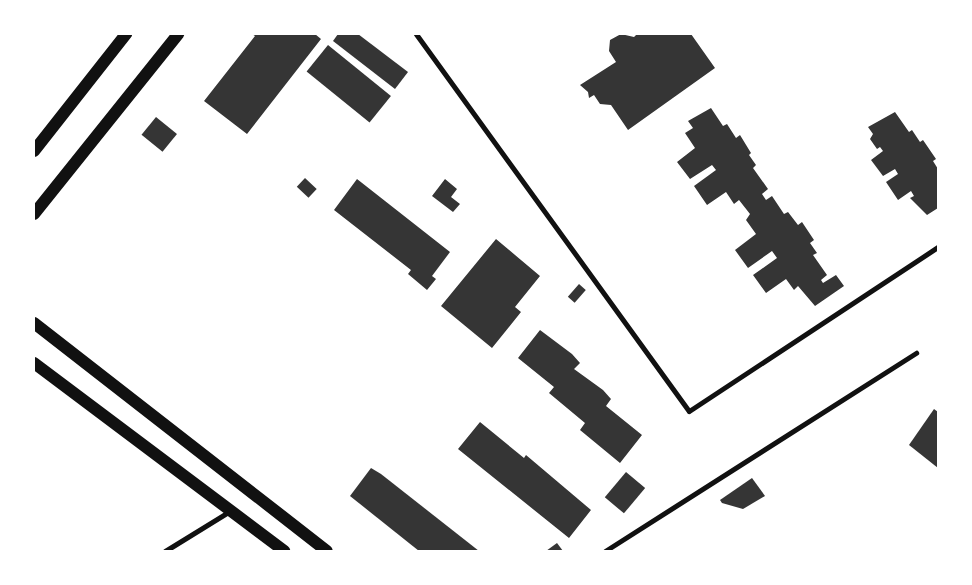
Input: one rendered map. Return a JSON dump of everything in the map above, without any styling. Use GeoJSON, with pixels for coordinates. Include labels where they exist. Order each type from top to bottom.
{"type":"FeatureCollection","features":[{"type":"Feature","properties":{"kind":"main road"},"geometry":{"type":"LineString","coordinates":[[34,151],[126,34]]}},
{"type":"Feature","properties":{"kind":"main road"},"geometry":{"type":"LineString","coordinates":[[34,214],[178,34]]}},
{"type":"Feature","properties":{"kind":"main road"},"geometry":{"type":"LineString","coordinates":[[34,323],[327,551]]}},
{"type":"Feature","properties":{"kind":"main road"},"geometry":{"type":"LineString","coordinates":[[34,363],[284,551]]}},
{"type":"Feature","properties":{"kind":"street"},"geometry":{"type":"LineString","coordinates":[[416,34],[689,412],[938,247]]}},
{"type":"Feature","properties":{"kind":"street"},"geometry":{"type":"LineString","coordinates":[[605,551],[916,353]]}},
{"type":"Feature","properties":{"kind":"street"},"geometry":{"type":"LineString","coordinates":[[166,551],[231,511]]}},
{"type":"Feature","properties":{"kind":"building"},"geometry":{"type":"Polygon","coordinates":[[[252,34],[315,34],[321,39],[247,134],[204,101],[255,36],[252,34]]]}},
{"type":"Feature","properties":{"kind":"building"},"geometry":{"type":"Polygon","coordinates":[[[338,34],[358,34],[408,72],[395,89],[333,41],[338,34]]]}},
{"type":"Feature","properties":{"kind":"building"},"geometry":{"type":"Polygon","coordinates":[[[621,34],[634,37],[637,34],[691,34],[715,68],[628,130],[611,105],[600,104],[594,95],[589,98],[588,92],[580,85],[616,62],[609,51],[610,40],[621,34]]]}},
{"type":"Feature","properties":{"kind":"building"},"geometry":{"type":"Polygon","coordinates":[[[328,45],[391,96],[370,122],[307,71],[328,45]]]}},
{"type":"Feature","properties":{"kind":"building"},"geometry":{"type":"Polygon","coordinates":[[[711,108],[723,126],[727,124],[736,138],[740,135],[751,153],[749,155],[756,165],[753,168],[768,189],[762,194],[766,200],[772,196],[784,214],[788,212],[798,225],[802,222],[814,240],[810,243],[817,253],[813,255],[827,275],[821,280],[823,283],[836,275],[844,286],[815,306],[798,286],[794,290],[786,279],[766,293],[753,275],[777,258],[772,251],[748,268],[735,250],[756,234],[746,220],[750,214],[739,200],[734,204],[726,192],[707,205],[694,186],[716,170],[712,165],[690,179],[677,162],[695,148],[685,133],[693,128],[688,121],[711,108]]]}},
{"type":"Feature","properties":{"kind":"building"},"geometry":{"type":"Polygon","coordinates":[[[895,112],[909,132],[912,130],[920,142],[923,140],[936,159],[933,161],[938,169],[938,208],[927,215],[910,198],[914,196],[911,191],[898,200],[886,182],[898,174],[895,169],[883,176],[871,160],[883,151],[880,147],[877,149],[870,139],[873,134],[868,127],[895,112]]]}},
{"type":"Feature","properties":{"kind":"building"},"geometry":{"type":"Polygon","coordinates":[[[156,117],[177,134],[163,152],[142,135],[156,117]]]}},
{"type":"Feature","properties":{"kind":"building"},"geometry":{"type":"Polygon","coordinates":[[[305,178],[317,189],[309,198],[297,187],[305,178]]]}},
{"type":"Feature","properties":{"kind":"building"},"geometry":{"type":"Polygon","coordinates":[[[357,179],[450,252],[432,276],[436,279],[427,290],[408,274],[411,270],[334,210],[357,179]]]}},
{"type":"Feature","properties":{"kind":"building"},"geometry":{"type":"Polygon","coordinates":[[[445,179],[457,189],[451,197],[460,204],[453,212],[432,196],[445,179]]]}},
{"type":"Feature","properties":{"kind":"building"},"geometry":{"type":"Polygon","coordinates":[[[496,239],[540,276],[515,307],[521,312],[492,348],[441,306],[496,239]]]}},
{"type":"Feature","properties":{"kind":"building"},"geometry":{"type":"Polygon","coordinates":[[[579,284],[586,290],[575,303],[568,297],[579,284]]]}},
{"type":"Feature","properties":{"kind":"building"},"geometry":{"type":"Polygon","coordinates":[[[540,330],[572,354],[580,363],[574,369],[603,390],[611,399],[606,406],[642,435],[620,463],[580,430],[585,423],[549,393],[554,387],[518,358],[540,330]]]}},
{"type":"Feature","properties":{"kind":"building"},"geometry":{"type":"Polygon","coordinates":[[[934,409],[938,412],[938,468],[909,445],[934,409]]]}},
{"type":"Feature","properties":{"kind":"building"},"geometry":{"type":"Polygon","coordinates":[[[480,422],[524,458],[526,455],[591,510],[569,538],[458,449],[480,422]]]}},
{"type":"Feature","properties":{"kind":"building"},"geometry":{"type":"Polygon","coordinates":[[[371,468],[479,551],[419,551],[350,496],[371,468]]]}},
{"type":"Feature","properties":{"kind":"building"},"geometry":{"type":"Polygon","coordinates":[[[626,472],[645,488],[624,513],[605,497],[626,472]]]}},
{"type":"Feature","properties":{"kind":"building"},"geometry":{"type":"Polygon","coordinates":[[[752,478],[765,496],[743,509],[722,503],[720,500],[752,478]]]}},
{"type":"Feature","properties":{"kind":"building"},"geometry":{"type":"Polygon","coordinates":[[[557,543],[563,551],[546,551],[557,543]]]}}]}
